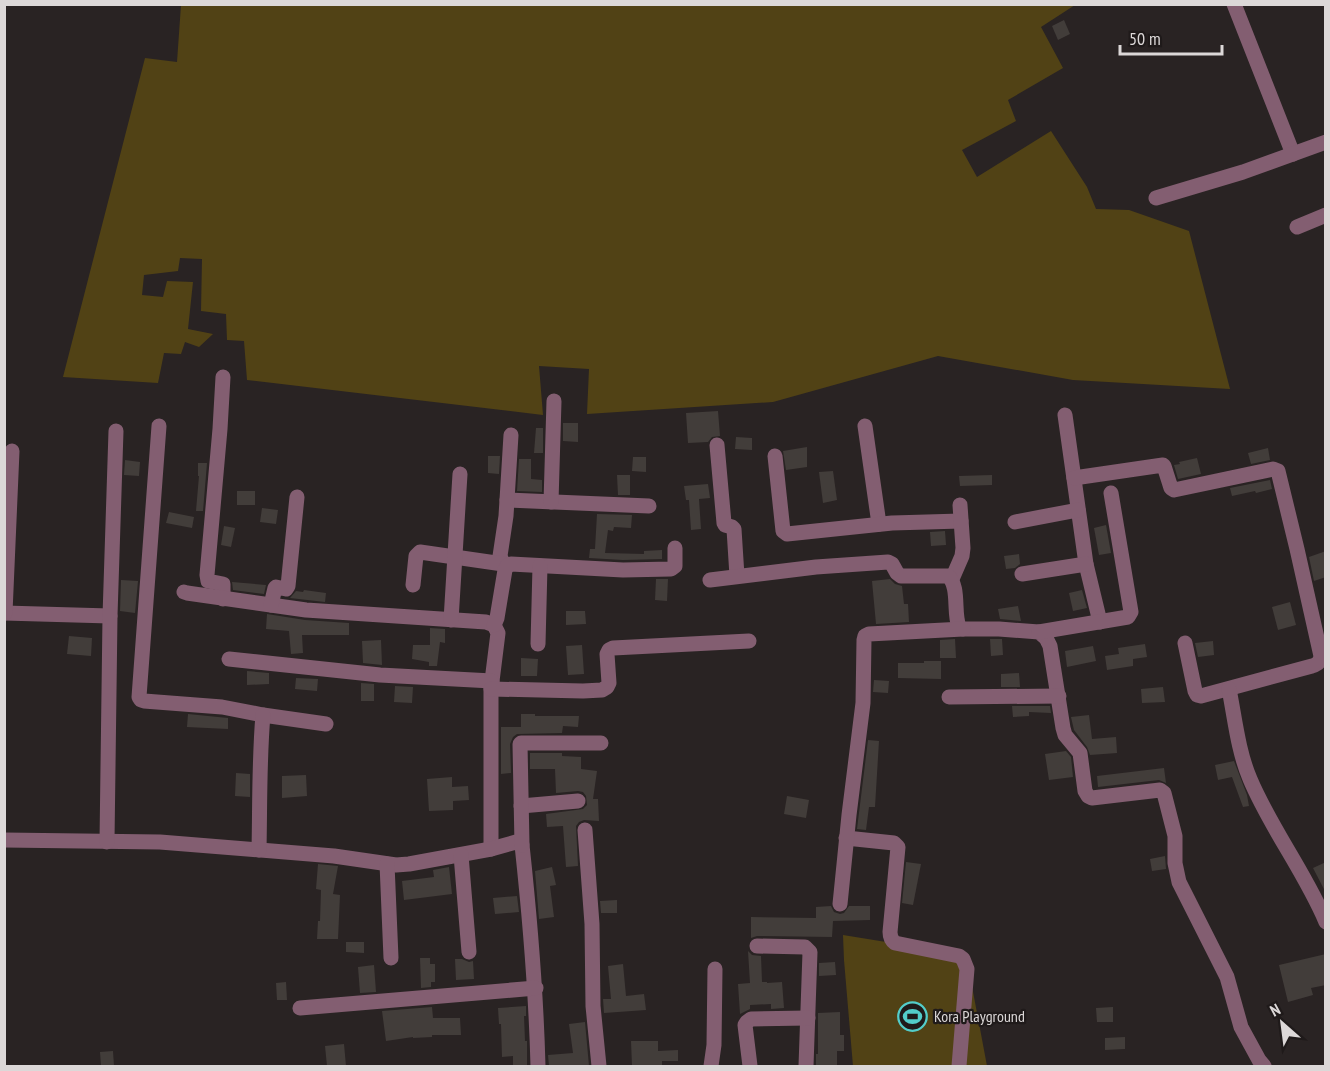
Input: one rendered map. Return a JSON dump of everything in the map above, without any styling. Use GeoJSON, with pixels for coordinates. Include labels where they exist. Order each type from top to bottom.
{"type":"FeatureCollection","features":[{"type":"Feature","properties":{"kind":"street"},"geometry":{"type":"LineString","coordinates":[[1234,4],[1293,154]]}},
{"type":"Feature","properties":{"kind":"street"},"geometry":{"type":"LineString","coordinates":[[1155,198],[1212,182],[1326,142]]}},
{"type":"Feature","properties":{"kind":"street"},"geometry":{"type":"LineString","coordinates":[[1297,227],[1326,216]]}},
{"type":"Feature","properties":{"kind":"street"},"geometry":{"type":"LineString","coordinates":[[223,378],[207,575],[208,581],[223,584],[223,598]]}},
{"type":"Feature","properties":{"kind":"street"},"geometry":{"type":"LineString","coordinates":[[550,502],[554,401]]}},
{"type":"Feature","properties":{"kind":"street"},"geometry":{"type":"LineString","coordinates":[[1065,415],[1086,564],[1100,622]]}},
{"type":"Feature","properties":{"kind":"street"},"geometry":{"type":"LineString","coordinates":[[159,426],[139,696],[141,700],[222,707],[326,724]]}},
{"type":"Feature","properties":{"kind":"street"},"geometry":{"type":"LineString","coordinates":[[865,426],[879,524]]}},
{"type":"Feature","properties":{"kind":"street"},"geometry":{"type":"LineString","coordinates":[[107,842],[110,616],[116,431]]}},
{"type":"Feature","properties":{"kind":"street"},"geometry":{"type":"LineString","coordinates":[[494,624],[497,618],[504,566],[500,556],[507,500],[511,435]]}},
{"type":"Feature","properties":{"kind":"street"},"geometry":{"type":"LineString","coordinates":[[717,445],[724,524],[734,530],[737,576]]}},
{"type":"Feature","properties":{"kind":"street"},"geometry":{"type":"LineString","coordinates":[[12,451],[5,613],[110,616]]}},
{"type":"Feature","properties":{"kind":"street"},"geometry":{"type":"LineString","coordinates":[[775,456],[783,531],[787,534],[879,524],[961,521]]}},
{"type":"Feature","properties":{"kind":"street"},"geometry":{"type":"LineString","coordinates":[[1074,478],[1163,465],[1171,488],[1174,490],[1273,469],[1278,471],[1321,661],[1312,666],[1201,696],[1195,691],[1185,643]]}},
{"type":"Feature","properties":{"kind":"street"},"geometry":{"type":"LineString","coordinates":[[450,620],[460,474]]}},
{"type":"Feature","properties":{"kind":"street"},"geometry":{"type":"LineString","coordinates":[[840,904],[863,703],[865,636],[963,629],[1039,632],[1128,617],[1131,612],[1111,493]]}},
{"type":"Feature","properties":{"kind":"street"},"geometry":{"type":"LineString","coordinates":[[271,605],[274,588],[286,589],[288,586],[297,497]]}},
{"type":"Feature","properties":{"kind":"street"},"geometry":{"type":"LineString","coordinates":[[507,500],[649,506]]}},
{"type":"Feature","properties":{"kind":"street"},"geometry":{"type":"LineString","coordinates":[[960,505],[963,548],[952,579],[957,622],[963,629]]}},
{"type":"Feature","properties":{"kind":"street"},"geometry":{"type":"LineString","coordinates":[[1015,522],[1078,510]]}},
{"type":"Feature","properties":{"kind":"street"},"geometry":{"type":"LineString","coordinates":[[413,585],[416,556],[420,552],[456,556],[504,566],[511,564],[623,570],[671,569],[675,566],[675,548]]}},
{"type":"Feature","properties":{"kind":"street"},"geometry":{"type":"LineString","coordinates":[[710,580],[816,567],[888,562],[894,566],[898,575],[943,575],[952,579]]}},
{"type":"Feature","properties":{"kind":"street"},"geometry":{"type":"LineString","coordinates":[[1022,574],[1086,564]]}},
{"type":"Feature","properties":{"kind":"street"},"geometry":{"type":"LineString","coordinates":[[538,644],[540,566]]}},
{"type":"Feature","properties":{"kind":"street"},"geometry":{"type":"LineString","coordinates":[[184,592],[306,610],[494,624]]}},
{"type":"Feature","properties":{"kind":"street"},"geometry":{"type":"LineString","coordinates":[[491,849],[491,685],[498,633],[494,624]]}},
{"type":"Feature","properties":{"kind":"street"},"geometry":{"type":"LineString","coordinates":[[1039,632],[1050,646],[1063,728],[1065,735],[1080,753],[1085,791],[1088,796],[1092,798],[1160,789],[1164,793],[1175,836],[1175,863],[1179,882],[1227,977],[1242,1027],[1264,1066]]}},
{"type":"Feature","properties":{"kind":"street"},"geometry":{"type":"LineString","coordinates":[[229,659],[380,675],[583,691],[602,690],[607,687],[609,683],[607,654],[613,648],[749,641]]}},
{"type":"Feature","properties":{"kind":"street"},"geometry":{"type":"LineString","coordinates":[[1229,689],[1240,747],[1249,777],[1326,922]]}},
{"type":"Feature","properties":{"kind":"street"},"geometry":{"type":"LineString","coordinates":[[950,697],[1059,696]]}},
{"type":"Feature","properties":{"kind":"street"},"geometry":{"type":"LineString","coordinates":[[258,850],[263,715]]}},
{"type":"Feature","properties":{"kind":"street"},"geometry":{"type":"LineString","coordinates":[[538,1066],[536,988],[522,845],[519,744],[601,743]]}},
{"type":"Feature","properties":{"kind":"street"},"geometry":{"type":"LineString","coordinates":[[521,806],[578,801]]}},
{"type":"Feature","properties":{"kind":"street"},"geometry":{"type":"LineString","coordinates":[[585,830],[592,924],[593,1006],[599,1066]]}},
{"type":"Feature","properties":{"kind":"street"},"geometry":{"type":"LineString","coordinates":[[846,838],[894,843],[898,847],[890,932],[892,941],[959,956],[965,962],[967,969],[959,1066]]}},
{"type":"Feature","properties":{"kind":"street"},"geometry":{"type":"LineString","coordinates":[[4,840],[160,842],[334,856],[396,865],[461,855],[516,842],[522,845]]}},
{"type":"Feature","properties":{"kind":"street"},"geometry":{"type":"LineString","coordinates":[[461,855],[469,952]]}},
{"type":"Feature","properties":{"kind":"street"},"geometry":{"type":"LineString","coordinates":[[387,864],[391,958]]}},
{"type":"Feature","properties":{"kind":"street"},"geometry":{"type":"LineString","coordinates":[[757,946],[805,947],[810,952],[806,1066]]}},
{"type":"Feature","properties":{"kind":"street"},"geometry":{"type":"LineString","coordinates":[[711,1066],[714,1045],[715,969]]}},
{"type":"Feature","properties":{"kind":"street"},"geometry":{"type":"LineString","coordinates":[[300,1008],[536,988]]}},
{"type":"Feature","properties":{"kind":"street"},"geometry":{"type":"LineString","coordinates":[[750,1066],[747,1022],[751,1019],[808,1018]]}},
{"type":"Feature","properties":{"kind":"shaded area"},"geometry":{"type":"Polygon","coordinates":[[[181,5],[1075,5],[1041,27],[1063,68],[1008,100],[1016,121],[962,150],[977,177],[1051,131],[1087,187],[1096,209],[1129,210],[1189,231],[1230,389],[1073,380],[938,356],[773,402],[587,414],[589,369],[539,366],[543,415],[247,380],[244,341],[227,340],[226,314],[201,311],[202,259],[180,258],[178,271],[144,275],[142,295],[163,297],[167,281],[193,282],[188,329],[213,334],[199,347],[185,342],[181,354],[164,353],[158,383],[63,377],[145,58],[177,62],[181,5]]]}},
{"type":"Feature","properties":{"kind":"shaded area","name":"Kora Playground"},"geometry":{"type":"Polygon","coordinates":[[[843,935],[960,954],[968,965],[987,1066],[853,1066],[843,935]]]}},
{"type":"Feature","properties":{"kind":"building"},"geometry":{"type":"Polygon","coordinates":[[[1064,20],[1070,34],[1058,40],[1052,26],[1064,20]]]}},
{"type":"Feature","properties":{"kind":"building"},"geometry":{"type":"Polygon","coordinates":[[[718,411],[720,436],[712,437],[708,442],[688,443],[686,413],[718,411]]]}},
{"type":"Feature","properties":{"kind":"building"},"geometry":{"type":"Polygon","coordinates":[[[563,423],[578,423],[578,442],[563,441],[563,423]]]}},
{"type":"Feature","properties":{"kind":"building"},"geometry":{"type":"Polygon","coordinates":[[[536,428],[543,428],[543,453],[534,453],[536,428]]]}},
{"type":"Feature","properties":{"kind":"building"},"geometry":{"type":"Polygon","coordinates":[[[736,437],[752,438],[752,450],[735,449],[736,437]]]}},
{"type":"Feature","properties":{"kind":"building"},"geometry":{"type":"Polygon","coordinates":[[[807,447],[807,467],[786,470],[783,451],[807,447]]]}},
{"type":"Feature","properties":{"kind":"building"},"geometry":{"type":"Polygon","coordinates":[[[1268,448],[1270,460],[1251,464],[1248,453],[1268,448]]]}},
{"type":"Feature","properties":{"kind":"building"},"geometry":{"type":"Polygon","coordinates":[[[488,456],[500,456],[499,474],[488,473],[488,456]]]}},
{"type":"Feature","properties":{"kind":"building"},"geometry":{"type":"Polygon","coordinates":[[[633,457],[646,457],[646,472],[632,471],[633,457]]]}},
{"type":"Feature","properties":{"kind":"building"},"geometry":{"type":"Polygon","coordinates":[[[1197,458],[1201,474],[1178,479],[1174,465],[1197,458]]]}},
{"type":"Feature","properties":{"kind":"building"},"geometry":{"type":"Polygon","coordinates":[[[519,459],[531,459],[531,479],[542,480],[542,492],[517,491],[519,459]]]}},
{"type":"Feature","properties":{"kind":"building"},"geometry":{"type":"Polygon","coordinates":[[[125,460],[140,462],[139,476],[124,475],[125,460]]]}},
{"type":"Feature","properties":{"kind":"building"},"geometry":{"type":"Polygon","coordinates":[[[198,463],[207,463],[203,511],[196,511],[198,463]]]}},
{"type":"Feature","properties":{"kind":"building"},"geometry":{"type":"Polygon","coordinates":[[[833,471],[837,500],[823,503],[819,472],[833,471]]]}},
{"type":"Feature","properties":{"kind":"building"},"geometry":{"type":"Polygon","coordinates":[[[617,475],[630,475],[630,495],[618,495],[617,475]]]}},
{"type":"Feature","properties":{"kind":"building"},"geometry":{"type":"Polygon","coordinates":[[[992,475],[992,485],[960,486],[959,476],[992,475]]]}},
{"type":"Feature","properties":{"kind":"building"},"geometry":{"type":"Polygon","coordinates":[[[1270,480],[1272,489],[1232,496],[1230,488],[1270,480]]]}},
{"type":"Feature","properties":{"kind":"building"},"geometry":{"type":"Polygon","coordinates":[[[708,484],[710,498],[699,499],[701,529],[691,530],[689,500],[686,500],[684,486],[708,484]]]}},
{"type":"Feature","properties":{"kind":"building"},"geometry":{"type":"Polygon","coordinates":[[[237,491],[255,491],[255,505],[237,505],[237,491]]]}},
{"type":"Feature","properties":{"kind":"building"},"geometry":{"type":"Polygon","coordinates":[[[262,508],[278,510],[276,524],[260,522],[262,508]]]}},
{"type":"Feature","properties":{"kind":"building"},"geometry":{"type":"Polygon","coordinates":[[[169,512],[194,517],[192,528],[166,523],[169,512]]]}},
{"type":"Feature","properties":{"kind":"building"},"geometry":{"type":"Polygon","coordinates":[[[597,514],[632,515],[631,528],[614,527],[613,531],[608,530],[605,553],[644,554],[644,551],[662,550],[662,559],[589,558],[590,549],[595,549],[597,514]]]}},
{"type":"Feature","properties":{"kind":"building"},"geometry":{"type":"Polygon","coordinates":[[[1106,525],[1111,553],[1099,555],[1094,528],[1106,525]]]}},
{"type":"Feature","properties":{"kind":"building"},"geometry":{"type":"Polygon","coordinates":[[[224,526],[235,528],[231,547],[221,545],[224,526]]]}},
{"type":"Feature","properties":{"kind":"building"},"geometry":{"type":"Polygon","coordinates":[[[945,531],[946,545],[931,546],[930,532],[945,531]]]}},
{"type":"Feature","properties":{"kind":"building"},"geometry":{"type":"Polygon","coordinates":[[[1326,551],[1326,577],[1314,581],[1309,557],[1326,551]]]}},
{"type":"Feature","properties":{"kind":"building"},"geometry":{"type":"Polygon","coordinates":[[[1019,554],[1020,564],[1015,568],[1006,569],[1004,556],[1019,554]]]}},
{"type":"Feature","properties":{"kind":"building"},"geometry":{"type":"Polygon","coordinates":[[[656,579],[668,579],[667,601],[655,600],[656,579]]]}},
{"type":"Feature","properties":{"kind":"building"},"geometry":{"type":"Polygon","coordinates":[[[890,579],[902,586],[904,604],[908,604],[909,622],[876,624],[872,581],[890,579]]]}},
{"type":"Feature","properties":{"kind":"building"},"geometry":{"type":"Polygon","coordinates":[[[121,580],[138,581],[135,613],[120,611],[121,580]]]}},
{"type":"Feature","properties":{"kind":"building"},"geometry":{"type":"Polygon","coordinates":[[[232,582],[266,585],[264,594],[233,590],[232,582]]]}},
{"type":"Feature","properties":{"kind":"building"},"geometry":{"type":"Polygon","coordinates":[[[304,590],[326,593],[325,602],[290,598],[296,591],[303,592],[304,590]]]}},
{"type":"Feature","properties":{"kind":"building"},"geometry":{"type":"Polygon","coordinates":[[[1082,590],[1087,608],[1073,611],[1069,593],[1082,590]]]}},
{"type":"Feature","properties":{"kind":"building"},"geometry":{"type":"Polygon","coordinates":[[[1290,602],[1296,625],[1278,630],[1272,607],[1290,602]]]}},
{"type":"Feature","properties":{"kind":"building"},"geometry":{"type":"Polygon","coordinates":[[[1018,606],[1021,621],[1000,619],[998,609],[1018,606]]]}},
{"type":"Feature","properties":{"kind":"building"},"geometry":{"type":"Polygon","coordinates":[[[566,611],[585,611],[586,624],[566,625],[566,611]]]}},
{"type":"Feature","properties":{"kind":"building"},"geometry":{"type":"Polygon","coordinates":[[[267,614],[305,620],[349,623],[349,635],[302,635],[303,653],[291,654],[289,631],[266,629],[267,614]]]}},
{"type":"Feature","properties":{"kind":"building"},"geometry":{"type":"Polygon","coordinates":[[[430,628],[445,629],[445,643],[440,642],[437,666],[429,666],[429,662],[412,659],[413,645],[430,645],[430,628]]]}},
{"type":"Feature","properties":{"kind":"building"},"geometry":{"type":"Polygon","coordinates":[[[69,636],[92,638],[91,656],[67,654],[69,636]]]}},
{"type":"Feature","properties":{"kind":"building"},"geometry":{"type":"Polygon","coordinates":[[[955,639],[956,658],[940,658],[940,640],[955,639]]]}},
{"type":"Feature","properties":{"kind":"building"},"geometry":{"type":"Polygon","coordinates":[[[990,639],[1002,639],[1003,655],[991,656],[990,639]]]}},
{"type":"Feature","properties":{"kind":"building"},"geometry":{"type":"Polygon","coordinates":[[[381,640],[382,665],[363,663],[362,641],[381,640]]]}},
{"type":"Feature","properties":{"kind":"building"},"geometry":{"type":"Polygon","coordinates":[[[1213,641],[1214,655],[1198,657],[1195,643],[1213,641]]]}},
{"type":"Feature","properties":{"kind":"building"},"geometry":{"type":"Polygon","coordinates":[[[1145,644],[1147,657],[1133,659],[1133,666],[1107,670],[1105,656],[1119,654],[1118,648],[1145,644]]]}},
{"type":"Feature","properties":{"kind":"building"},"geometry":{"type":"Polygon","coordinates":[[[582,645],[584,674],[568,675],[566,646],[582,645]]]}},
{"type":"Feature","properties":{"kind":"building"},"geometry":{"type":"Polygon","coordinates":[[[1093,646],[1096,661],[1067,667],[1065,651],[1093,646]]]}},
{"type":"Feature","properties":{"kind":"building"},"geometry":{"type":"Polygon","coordinates":[[[521,658],[538,659],[537,676],[521,676],[521,658]]]}},
{"type":"Feature","properties":{"kind":"building"},"geometry":{"type":"Polygon","coordinates":[[[924,661],[941,661],[941,679],[898,678],[898,663],[924,663],[924,661]]]}},
{"type":"Feature","properties":{"kind":"building"},"geometry":{"type":"Polygon","coordinates":[[[247,671],[269,673],[269,684],[247,685],[247,671]]]}},
{"type":"Feature","properties":{"kind":"building"},"geometry":{"type":"Polygon","coordinates":[[[1019,673],[1020,687],[1001,687],[1001,674],[1019,673]]]}},
{"type":"Feature","properties":{"kind":"building"},"geometry":{"type":"Polygon","coordinates":[[[296,678],[318,679],[317,691],[295,689],[296,678]]]}},
{"type":"Feature","properties":{"kind":"building"},"geometry":{"type":"Polygon","coordinates":[[[874,680],[889,681],[888,693],[873,692],[874,680]]]}},
{"type":"Feature","properties":{"kind":"building"},"geometry":{"type":"Polygon","coordinates":[[[361,683],[374,684],[374,701],[361,701],[361,683]]]}},
{"type":"Feature","properties":{"kind":"building"},"geometry":{"type":"Polygon","coordinates":[[[395,686],[413,687],[412,703],[394,702],[395,686]]]}},
{"type":"Feature","properties":{"kind":"building"},"geometry":{"type":"Polygon","coordinates":[[[1163,687],[1165,702],[1142,703],[1141,689],[1163,687]]]}},
{"type":"Feature","properties":{"kind":"building"},"geometry":{"type":"Polygon","coordinates":[[[1012,706],[1050,706],[1051,713],[1029,712],[1029,716],[1013,717],[1012,706]]]}},
{"type":"Feature","properties":{"kind":"building"},"geometry":{"type":"Polygon","coordinates":[[[188,714],[228,718],[228,729],[187,727],[188,714]]]}},
{"type":"Feature","properties":{"kind":"building"},"geometry":{"type":"Polygon","coordinates":[[[521,714],[579,716],[578,727],[563,726],[562,733],[517,734],[510,744],[511,773],[501,774],[501,727],[521,727],[521,714]]]}},
{"type":"Feature","properties":{"kind":"building"},"geometry":{"type":"Polygon","coordinates":[[[1089,715],[1092,739],[1116,737],[1117,753],[1090,755],[1074,730],[1071,717],[1089,715]]]}},
{"type":"Feature","properties":{"kind":"building"},"geometry":{"type":"Polygon","coordinates":[[[868,740],[879,741],[875,807],[869,807],[866,830],[857,829],[868,740]]]}},
{"type":"Feature","properties":{"kind":"building"},"geometry":{"type":"Polygon","coordinates":[[[1066,751],[1071,757],[1073,777],[1049,780],[1045,754],[1066,751]]]}},
{"type":"Feature","properties":{"kind":"building"},"geometry":{"type":"Polygon","coordinates":[[[530,753],[562,753],[562,756],[581,757],[581,769],[597,771],[593,799],[598,799],[599,821],[584,820],[576,826],[578,866],[566,867],[563,826],[547,827],[546,814],[583,809],[587,805],[586,796],[583,792],[578,791],[556,793],[555,769],[530,769],[530,753]]]}},
{"type":"Feature","properties":{"kind":"building"},"geometry":{"type":"Polygon","coordinates":[[[1234,761],[1249,806],[1243,807],[1232,777],[1218,780],[1215,765],[1234,761]]]}},
{"type":"Feature","properties":{"kind":"building"},"geometry":{"type":"Polygon","coordinates":[[[1164,768],[1166,783],[1159,780],[1098,787],[1097,776],[1164,768]]]}},
{"type":"Feature","properties":{"kind":"building"},"geometry":{"type":"Polygon","coordinates":[[[236,773],[250,774],[250,797],[235,796],[236,773]]]}},
{"type":"Feature","properties":{"kind":"building"},"geometry":{"type":"Polygon","coordinates":[[[306,775],[307,796],[282,798],[282,776],[306,775]]]}},
{"type":"Feature","properties":{"kind":"building"},"geometry":{"type":"Polygon","coordinates":[[[452,777],[452,787],[468,786],[469,800],[453,801],[453,810],[429,811],[427,779],[452,777]]]}},
{"type":"Feature","properties":{"kind":"building"},"geometry":{"type":"Polygon","coordinates":[[[787,796],[809,800],[806,818],[784,814],[787,796]]]}},
{"type":"Feature","properties":{"kind":"building"},"geometry":{"type":"Polygon","coordinates":[[[1165,856],[1166,869],[1152,871],[1150,859],[1165,856]]]}},
{"type":"Feature","properties":{"kind":"building"},"geometry":{"type":"Polygon","coordinates":[[[906,862],[921,864],[913,905],[902,903],[906,862]]]}},
{"type":"Feature","properties":{"kind":"building"},"geometry":{"type":"Polygon","coordinates":[[[1326,862],[1326,893],[1313,868],[1326,862]]]}},
{"type":"Feature","properties":{"kind":"building"},"geometry":{"type":"Polygon","coordinates":[[[318,864],[338,866],[333,894],[340,895],[338,939],[317,939],[321,890],[316,889],[318,864]]]}},
{"type":"Feature","properties":{"kind":"building"},"geometry":{"type":"Polygon","coordinates":[[[449,867],[452,894],[404,900],[402,881],[434,877],[433,870],[449,867]]]}},
{"type":"Feature","properties":{"kind":"building"},"geometry":{"type":"Polygon","coordinates":[[[552,867],[556,885],[550,886],[554,917],[539,919],[535,871],[552,867]]]}},
{"type":"Feature","properties":{"kind":"building"},"geometry":{"type":"Polygon","coordinates":[[[517,896],[519,912],[495,914],[493,898],[517,896]]]}},
{"type":"Feature","properties":{"kind":"building"},"geometry":{"type":"Polygon","coordinates":[[[617,900],[617,913],[601,913],[600,901],[617,900]]]}},
{"type":"Feature","properties":{"kind":"building"},"geometry":{"type":"Polygon","coordinates":[[[831,906],[834,912],[840,914],[844,913],[849,906],[870,906],[870,920],[833,921],[832,937],[757,936],[751,938],[751,917],[816,918],[816,907],[831,906]]]}},
{"type":"Feature","properties":{"kind":"building"},"geometry":{"type":"Polygon","coordinates":[[[346,942],[364,942],[364,953],[346,952],[346,942]]]}},
{"type":"Feature","properties":{"kind":"building"},"geometry":{"type":"Polygon","coordinates":[[[748,951],[752,955],[761,956],[762,982],[782,982],[784,1008],[771,1009],[771,1004],[750,1005],[750,1009],[740,1014],[738,984],[750,983],[748,951]]]}},
{"type":"Feature","properties":{"kind":"building"},"geometry":{"type":"Polygon","coordinates":[[[1326,954],[1326,985],[1311,988],[1313,995],[1288,1002],[1279,965],[1326,954]]]}},
{"type":"Feature","properties":{"kind":"building"},"geometry":{"type":"Polygon","coordinates":[[[420,958],[430,958],[430,964],[435,964],[435,982],[431,982],[431,987],[421,988],[420,958]]]}},
{"type":"Feature","properties":{"kind":"building"},"geometry":{"type":"Polygon","coordinates":[[[455,959],[473,961],[474,979],[456,980],[455,959]]]}},
{"type":"Feature","properties":{"kind":"building"},"geometry":{"type":"Polygon","coordinates":[[[835,962],[836,975],[819,976],[819,963],[835,962]]]}},
{"type":"Feature","properties":{"kind":"building"},"geometry":{"type":"Polygon","coordinates":[[[623,964],[626,996],[644,994],[646,1010],[604,1013],[603,999],[611,999],[608,966],[623,964]]]}},
{"type":"Feature","properties":{"kind":"building"},"geometry":{"type":"Polygon","coordinates":[[[374,965],[376,992],[360,993],[358,967],[374,965]]]}},
{"type":"Feature","properties":{"kind":"building"},"geometry":{"type":"Polygon","coordinates":[[[286,982],[287,1000],[277,1000],[276,983],[286,982]]]}},
{"type":"Feature","properties":{"kind":"building"},"geometry":{"type":"Polygon","coordinates":[[[526,1006],[526,1016],[524,1016],[527,1066],[513,1066],[513,1056],[502,1057],[498,1008],[526,1006]]]}},
{"type":"Feature","properties":{"kind":"building"},"geometry":{"type":"Polygon","coordinates":[[[432,1007],[433,1018],[460,1018],[461,1035],[432,1035],[432,1037],[386,1041],[382,1011],[432,1007]]]}},
{"type":"Feature","properties":{"kind":"building"},"geometry":{"type":"Polygon","coordinates":[[[1113,1007],[1113,1022],[1097,1022],[1096,1008],[1113,1007]]]}},
{"type":"Feature","properties":{"kind":"building"},"geometry":{"type":"Polygon","coordinates":[[[840,1012],[840,1035],[844,1035],[844,1051],[837,1051],[837,1066],[816,1066],[818,1013],[840,1012]]]}},
{"type":"Feature","properties":{"kind":"building"},"geometry":{"type":"Polygon","coordinates":[[[585,1022],[589,1066],[549,1066],[548,1055],[573,1053],[569,1024],[585,1022]]]}},
{"type":"Feature","properties":{"kind":"building"},"geometry":{"type":"Polygon","coordinates":[[[1125,1037],[1125,1049],[1105,1050],[1105,1038],[1125,1037]]]}},
{"type":"Feature","properties":{"kind":"building"},"geometry":{"type":"Polygon","coordinates":[[[631,1041],[658,1041],[658,1051],[678,1050],[678,1061],[662,1061],[662,1066],[632,1066],[631,1041]]]}},
{"type":"Feature","properties":{"kind":"building"},"geometry":{"type":"Polygon","coordinates":[[[344,1044],[346,1066],[327,1066],[325,1046],[344,1044]]]}},
{"type":"Feature","properties":{"kind":"building"},"geometry":{"type":"Polygon","coordinates":[[[113,1051],[114,1066],[101,1066],[100,1052],[113,1051]]]}},
{"type":"Feature","properties":{"kind":"place","name":"Kora Playground"},"geometry":{"type":"Point","coordinates":[913,1016]}}]}
